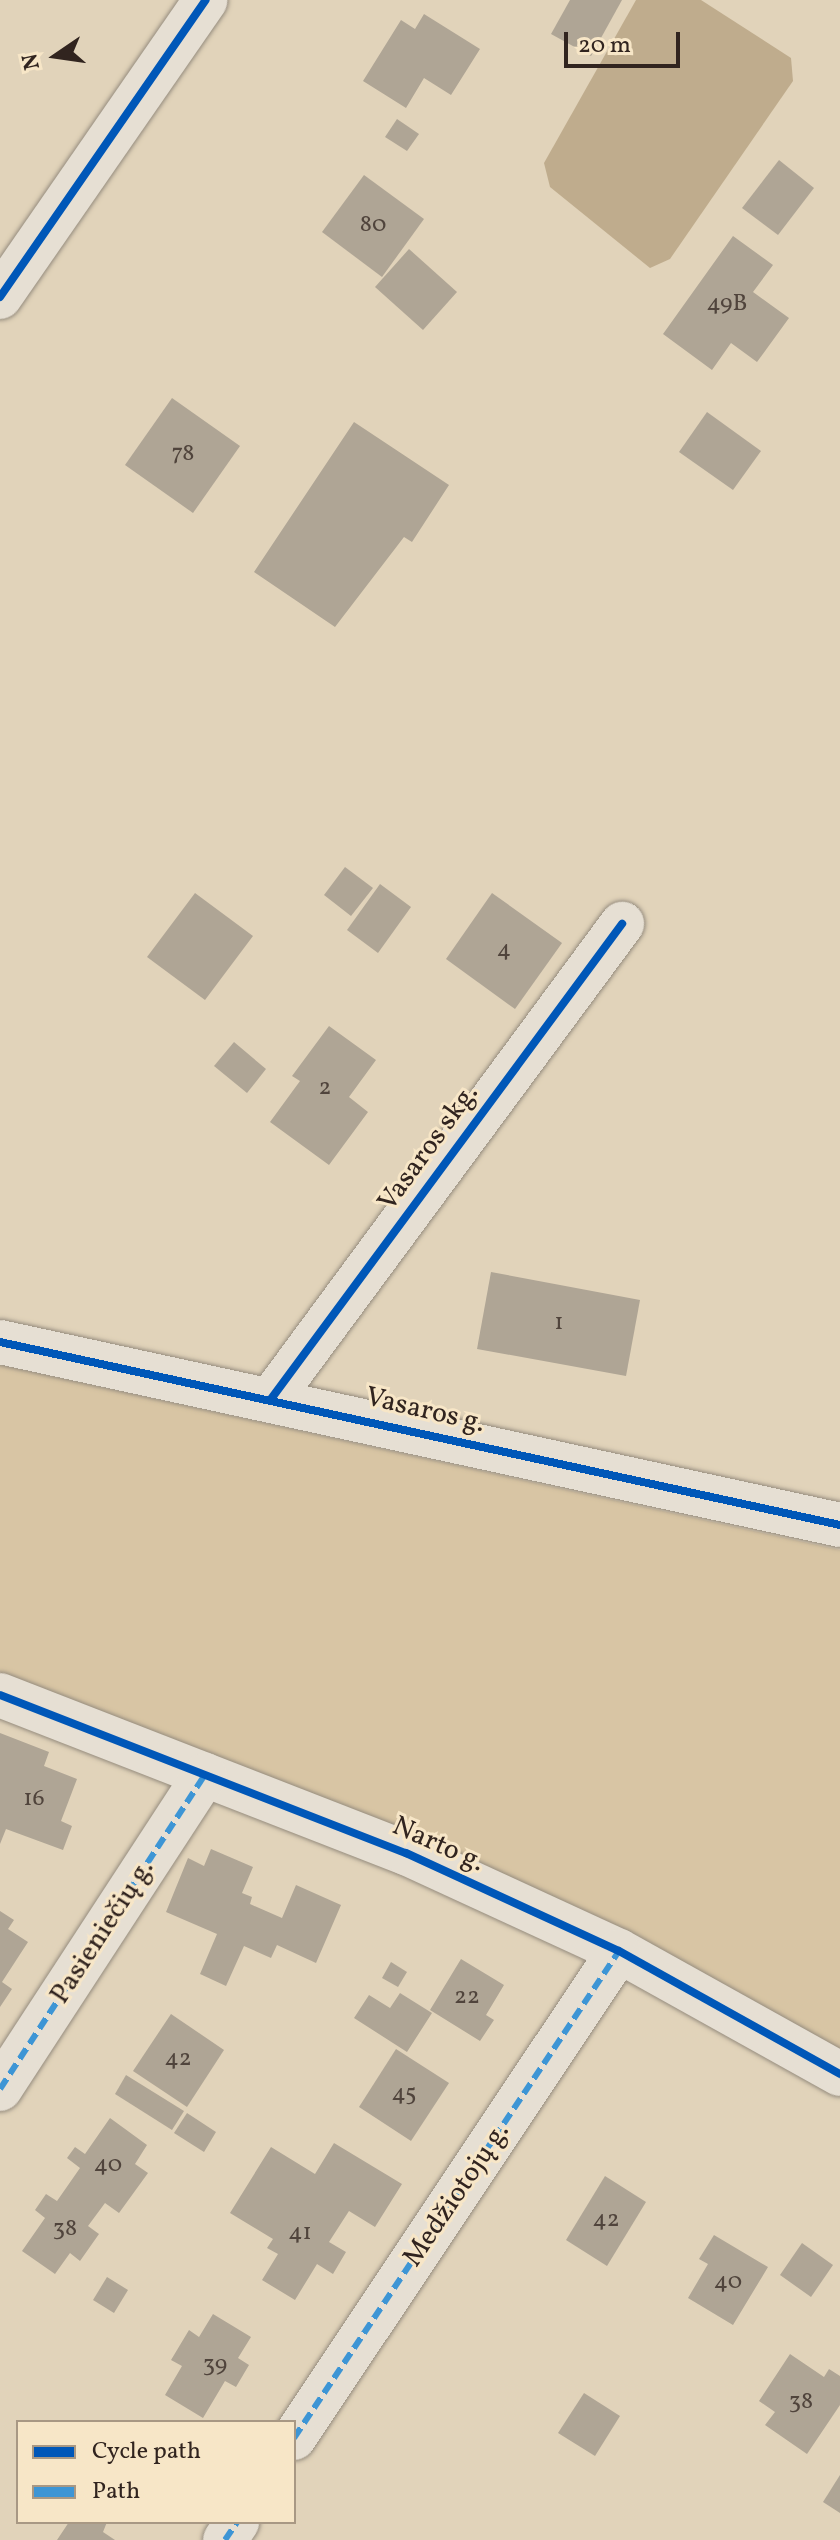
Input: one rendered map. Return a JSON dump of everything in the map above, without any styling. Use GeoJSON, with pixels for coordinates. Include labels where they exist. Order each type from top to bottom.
{"type":"FeatureCollection","features":[{"type":"Feature","properties":{"kind":"street"},"geometry":{"type":"LineString","coordinates":[[0,297],[206,0]]}},
{"type":"Feature","properties":{"kind":"street","name":"Vasaros skg."},"geometry":{"type":"LineString","coordinates":[[271,1399],[622,924]]}},
{"type":"Feature","properties":{"kind":"street","name":"Vasaros g."},"geometry":{"type":"LineString","coordinates":[[0,1342],[840,1525]]}},
{"type":"Feature","properties":{"kind":"street","name":"Narto g."},"geometry":{"type":"LineString","coordinates":[[0,1695],[406,1853],[619,1951],[840,2074]]}},
{"type":"Feature","properties":{"kind":"street","name":"Pasieniečių g."},"geometry":{"type":"LineString","coordinates":[[0,2089],[205,1775]]}},
{"type":"Feature","properties":{"kind":"street","name":"Medžiotojų g."},"geometry":{"type":"LineString","coordinates":[[296,2435],[619,1951]]}},
{"type":"Feature","properties":{"kind":"shaded area"},"geometry":{"type":"Polygon","coordinates":[[[636,0],[701,0],[791,58],[793,81],[670,259],[650,268],[550,187],[544,163],[636,0]]]}},
{"type":"Feature","properties":{"kind":"shaded area"},"geometry":{"type":"Polygon","coordinates":[[[0,1365],[840,1550],[840,2059],[0,1681],[0,1365]]]}},
{"type":"Feature","properties":{"kind":"building"},"geometry":{"type":"Polygon","coordinates":[[[570,0],[622,0],[591,56],[551,34],[570,0]]]}},
{"type":"Feature","properties":{"kind":"building"},"geometry":{"type":"Polygon","coordinates":[[[424,14],[480,49],[451,95],[424,78],[406,108],[363,81],[401,20],[415,29],[424,14]]]}},
{"type":"Feature","properties":{"kind":"building"},"geometry":{"type":"Polygon","coordinates":[[[397,119],[419,134],[407,151],[385,137],[397,119]]]}},
{"type":"Feature","properties":{"kind":"building"},"geometry":{"type":"Polygon","coordinates":[[[779,160],[814,188],[778,235],[742,208],[779,160]]]}},
{"type":"Feature","properties":{"kind":"building"},"geometry":{"type":"Polygon","coordinates":[[[364,175],[424,219],[382,277],[322,232],[364,175]]]}},
{"type":"Feature","properties":{"kind":"building"},"geometry":{"type":"Polygon","coordinates":[[[733,236],[773,265],[753,292],[789,318],[757,362],[731,343],[712,370],[663,334],[733,236]]]}},
{"type":"Feature","properties":{"kind":"building"},"geometry":{"type":"Polygon","coordinates":[[[409,249],[457,292],[423,330],[375,287],[409,249]]]}},
{"type":"Feature","properties":{"kind":"building"},"geometry":{"type":"Polygon","coordinates":[[[172,398],[240,446],[193,513],[125,465],[172,398]]]}},
{"type":"Feature","properties":{"kind":"building"},"geometry":{"type":"Polygon","coordinates":[[[707,412],[761,451],[733,490],[679,452],[707,412]]]}},
{"type":"Feature","properties":{"kind":"building"},"geometry":{"type":"Polygon","coordinates":[[[354,422],[449,485],[412,542],[404,537],[335,627],[254,572],[354,422]]]}},
{"type":"Feature","properties":{"kind":"building"},"geometry":{"type":"Polygon","coordinates":[[[345,867],[373,888],[351,916],[324,895],[345,867]]]}},
{"type":"Feature","properties":{"kind":"building"},"geometry":{"type":"Polygon","coordinates":[[[380,884],[411,907],[378,953],[347,930],[380,884]]]}},
{"type":"Feature","properties":{"kind":"building"},"geometry":{"type":"Polygon","coordinates":[[[195,893],[253,936],[205,1000],[147,957],[195,893]]]}},
{"type":"Feature","properties":{"kind":"building"},"geometry":{"type":"Polygon","coordinates":[[[492,893],[562,943],[515,1009],[446,959],[492,893]]]}},
{"type":"Feature","properties":{"kind":"building"},"geometry":{"type":"Polygon","coordinates":[[[329,1026],[376,1060],[349,1097],[368,1112],[329,1165],[270,1122],[300,1081],[292,1076],[329,1026]]]}},
{"type":"Feature","properties":{"kind":"building"},"geometry":{"type":"Polygon","coordinates":[[[234,1042],[266,1069],[247,1093],[214,1066],[234,1042]]]}},
{"type":"Feature","properties":{"kind":"building"},"geometry":{"type":"Polygon","coordinates":[[[491,1272],[640,1300],[626,1376],[477,1349],[491,1272]]]}},
{"type":"Feature","properties":{"kind":"building"},"geometry":{"type":"Polygon","coordinates":[[[0,1733],[49,1752],[44,1766],[77,1779],[61,1821],[72,1826],[63,1850],[6,1829],[0,1844],[0,1733]]]}},
{"type":"Feature","properties":{"kind":"building"},"geometry":{"type":"Polygon","coordinates":[[[211,1849],[253,1867],[242,1893],[252,1897],[250,1904],[282,1918],[296,1885],[341,1905],[316,1963],[277,1945],[271,1958],[244,1946],[226,1986],[200,1974],[217,1934],[166,1912],[188,1858],[204,1866],[211,1849]]]}},
{"type":"Feature","properties":{"kind":"building"},"geometry":{"type":"Polygon","coordinates":[[[0,1911],[14,1920],[8,1929],[28,1942],[2,1982],[12,1989],[0,2007],[0,1911]]]}},
{"type":"Feature","properties":{"kind":"building"},"geometry":{"type":"Polygon","coordinates":[[[461,1959],[504,1985],[486,2015],[494,2020],[480,2041],[430,2010],[461,1959]]]}},
{"type":"Feature","properties":{"kind":"building"},"geometry":{"type":"Polygon","coordinates":[[[391,1962],[407,1972],[398,1987],[382,1978],[391,1962]]]}},
{"type":"Feature","properties":{"kind":"building"},"geometry":{"type":"Polygon","coordinates":[[[400,1993],[432,2013],[407,2052],[354,2018],[369,1995],[390,2008],[400,1993]]]}},
{"type":"Feature","properties":{"kind":"building"},"geometry":{"type":"Polygon","coordinates":[[[171,2014],[224,2050],[187,2107],[133,2071],[171,2014]]]}},
{"type":"Feature","properties":{"kind":"building"},"geometry":{"type":"Polygon","coordinates":[[[396,2049],[449,2083],[411,2141],[359,2107],[396,2049]]]}},
{"type":"Feature","properties":{"kind":"building"},"geometry":{"type":"Polygon","coordinates":[[[126,2075],[184,2111],[172,2130],[115,2094],[126,2075]]]}},
{"type":"Feature","properties":{"kind":"building"},"geometry":{"type":"Polygon","coordinates":[[[187,2113],[216,2132],[204,2152],[174,2133],[187,2113]]]}},
{"type":"Feature","properties":{"kind":"building"},"geometry":{"type":"Polygon","coordinates":[[[110,2118],[147,2145],[135,2164],[148,2173],[119,2213],[105,2203],[88,2226],[99,2234],[80,2261],[70,2253],[55,2274],[22,2251],[45,2218],[35,2210],[46,2194],[57,2201],[80,2168],[67,2158],[75,2147],[85,2154],[110,2118]]]}},
{"type":"Feature","properties":{"kind":"building"},"geometry":{"type":"Polygon","coordinates":[[[334,2143],[402,2184],[375,2227],[349,2211],[329,2242],[346,2252],[333,2274],[317,2264],[295,2300],[262,2280],[278,2254],[267,2248],[273,2239],[230,2213],[271,2147],[315,2174],[334,2143]]]}},
{"type":"Feature","properties":{"kind":"building"},"geometry":{"type":"Polygon","coordinates":[[[605,2176],[646,2202],[607,2266],[566,2240],[605,2176]]]}},
{"type":"Feature","properties":{"kind":"building"},"geometry":{"type":"Polygon","coordinates":[[[714,2235],[768,2267],[733,2325],[688,2298],[708,2264],[699,2259],[714,2235]]]}},
{"type":"Feature","properties":{"kind":"building"},"geometry":{"type":"Polygon","coordinates":[[[802,2243],[833,2265],[811,2297],[780,2275],[802,2243]]]}},
{"type":"Feature","properties":{"kind":"building"},"geometry":{"type":"Polygon","coordinates":[[[107,2277],[128,2290],[114,2313],[93,2300],[107,2277]]]}},
{"type":"Feature","properties":{"kind":"building"},"geometry":{"type":"Polygon","coordinates":[[[213,2314],[251,2337],[238,2358],[249,2365],[236,2387],[225,2381],[203,2418],[165,2395],[182,2366],[171,2360],[189,2330],[199,2337],[213,2314]]]}},
{"type":"Feature","properties":{"kind":"building"},"geometry":{"type":"Polygon","coordinates":[[[790,2354],[824,2377],[829,2369],[840,2376],[840,2405],[807,2454],[765,2425],[775,2412],[759,2401],[790,2354]]]}},
{"type":"Feature","properties":{"kind":"building"},"geometry":{"type":"Polygon","coordinates":[[[584,2393],[620,2416],[595,2456],[558,2433],[584,2393]]]}},
{"type":"Feature","properties":{"kind":"building"},"geometry":{"type":"Polygon","coordinates":[[[840,2475],[840,2513],[823,2502],[840,2475]]]}},
{"type":"Feature","properties":{"kind":"building"},"geometry":{"type":"Polygon","coordinates":[[[68,2524],[106,2524],[103,2532],[115,2540],[57,2540],[68,2524]]]}},
{"type":"Feature","properties":{"kind":"marked path"},"geometry":{"type":"LineString","coordinates":[[0,2089],[205,1775]]}},
{"type":"Feature","properties":{"kind":"marked path"},"geometry":{"type":"LineString","coordinates":[[296,2435],[619,1951]]}},
{"type":"Feature","properties":{"kind":"marked path"},"geometry":{"type":"LineString","coordinates":[[225,2540],[236,2524]]}},
{"type":"Feature","properties":{"kind":"cycle path"},"geometry":{"type":"LineString","coordinates":[[0,297],[206,0]]}},
{"type":"Feature","properties":{"kind":"cycle path"},"geometry":{"type":"LineString","coordinates":[[271,1399],[622,924]]}},
{"type":"Feature","properties":{"kind":"cycle path"},"geometry":{"type":"LineString","coordinates":[[0,1342],[840,1525]]}},
{"type":"Feature","properties":{"kind":"cycle path"},"geometry":{"type":"LineString","coordinates":[[0,1695],[406,1853],[619,1951],[840,2074]]}}]}
